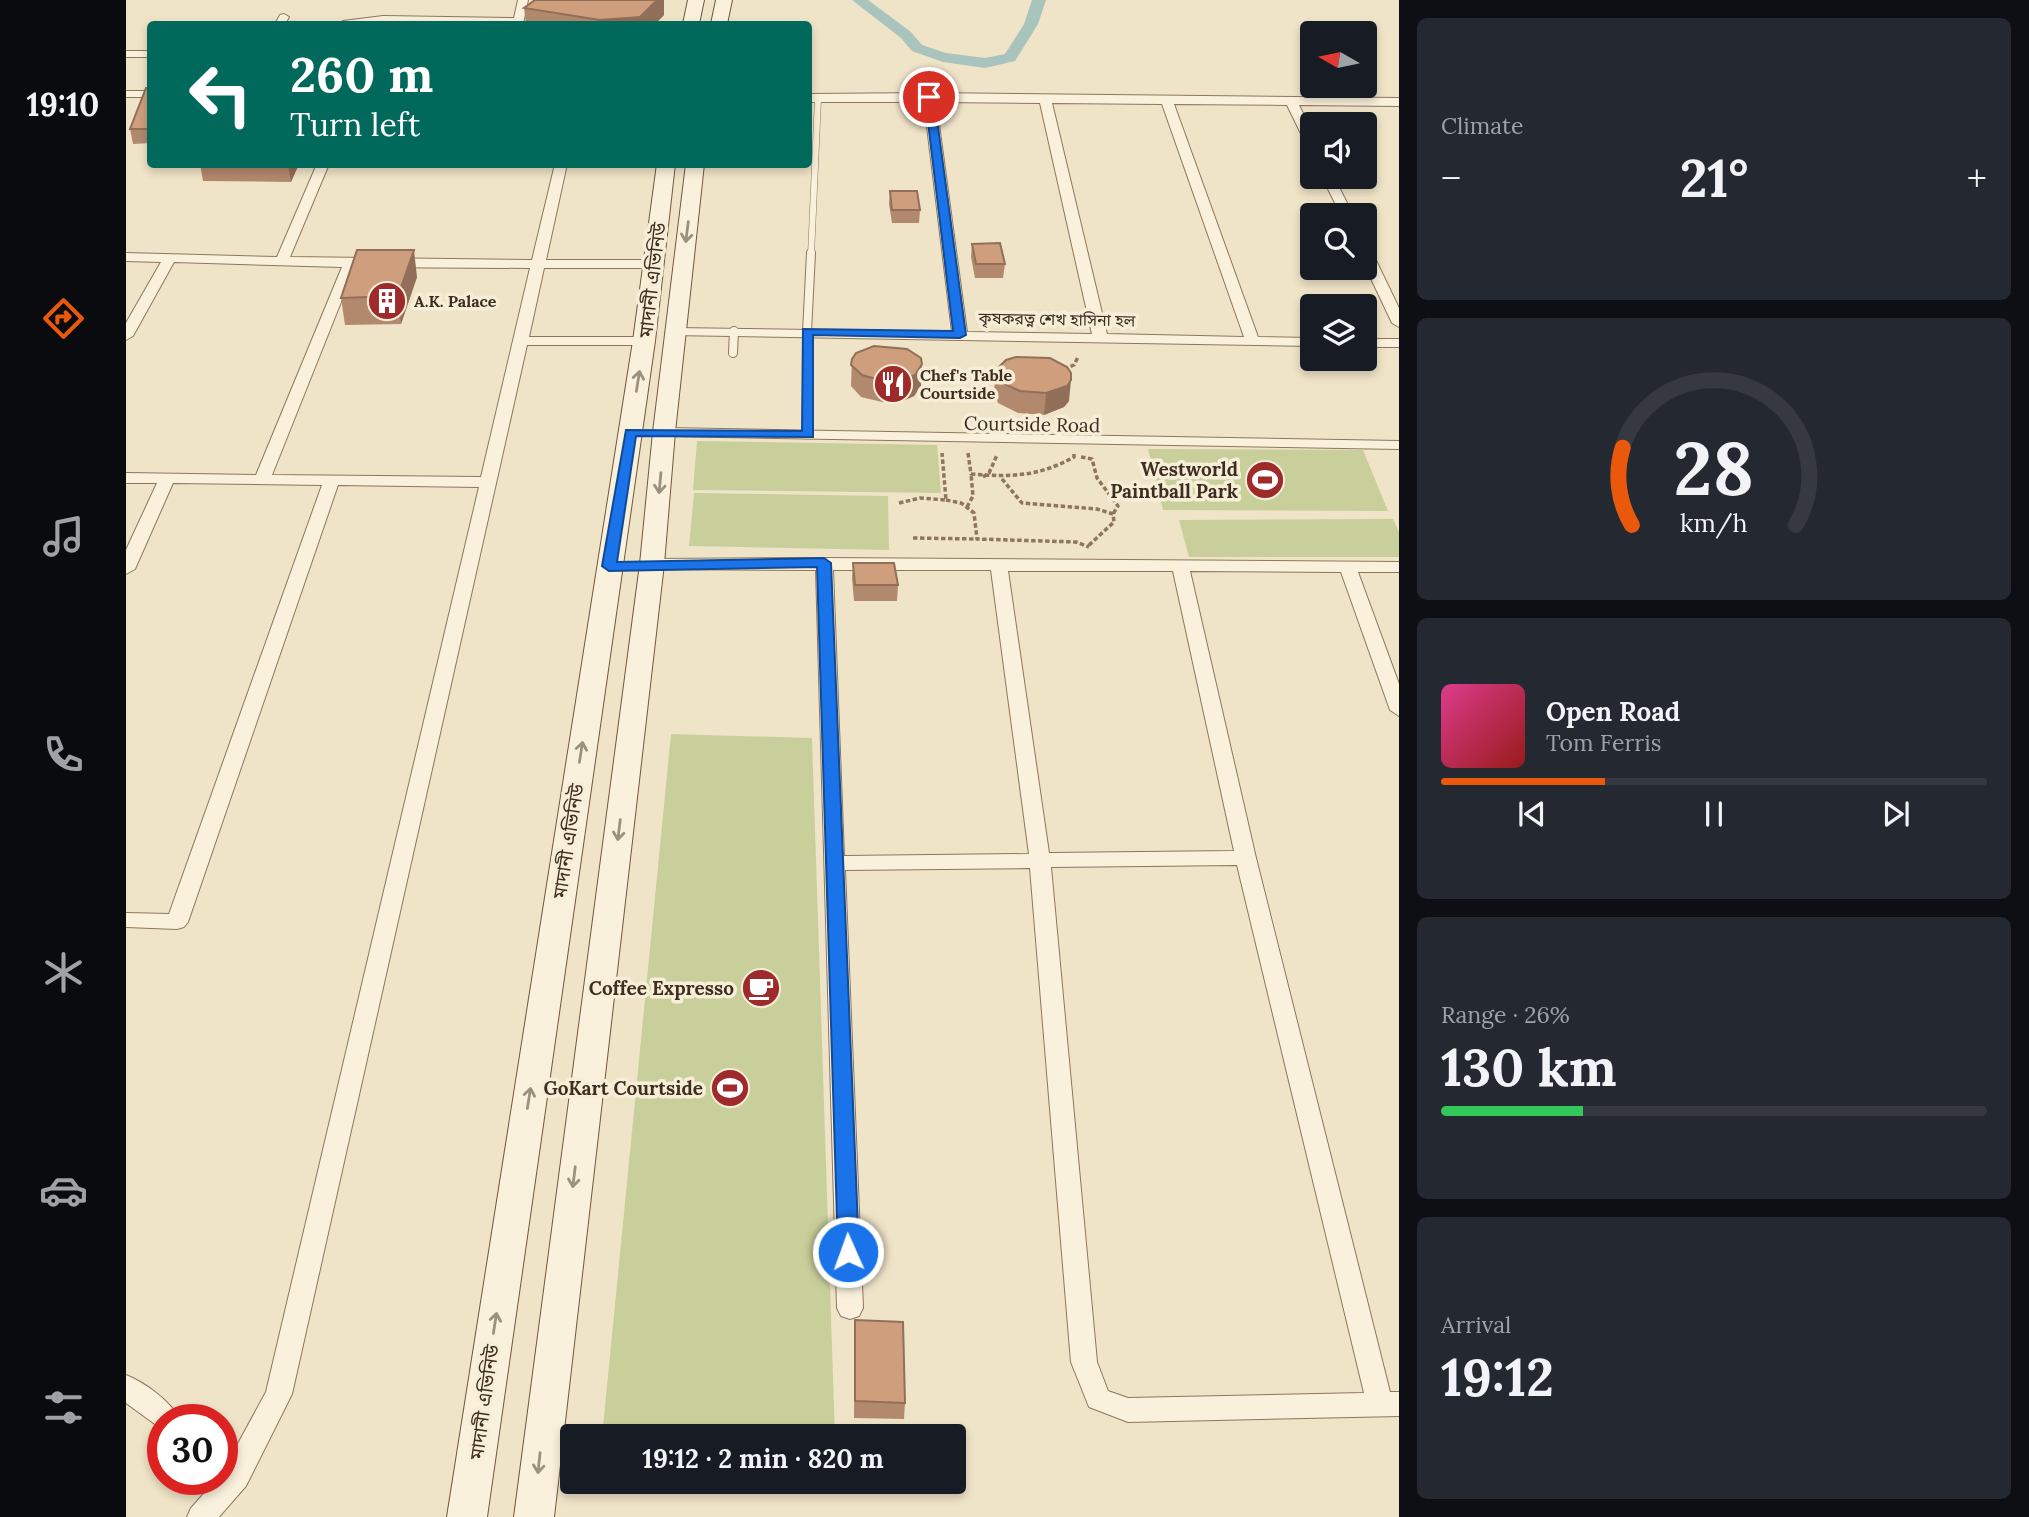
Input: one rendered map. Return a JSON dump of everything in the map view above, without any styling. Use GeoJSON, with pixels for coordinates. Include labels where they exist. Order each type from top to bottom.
{"type":"FeatureCollection","features":[{"type":"Feature","properties":{"kind":"main road"},"geometry":{"type":"LineString","coordinates":[[692,21],[696,0]]}},
{"type":"Feature","properties":{"kind":"main road"},"geometry":{"type":"LineString","coordinates":[[720,21],[724,0]]}},
{"type":"Feature","properties":{"kind":"main road","name":"মাদানী এভিনিউ"},"geometry":{"type":"LineString","coordinates":[[467,1517],[644,341],[666,168]]}},
{"type":"Feature","properties":{"kind":"main road","name":"মাদানী এভিনিউ"},"geometry":{"type":"LineString","coordinates":[[534,1517],[545,1409],[652,564],[664,432],[695,168]]}},
{"type":"Feature","properties":{"kind":"main road"},"geometry":{"type":"LineString","coordinates":[[630,432],[664,432]]}},
{"type":"Feature","properties":{"kind":"main road"},"geometry":{"type":"LineString","coordinates":[[609,566],[652,564]]}},
{"type":"Feature","properties":{"kind":"street"},"geometry":{"type":"LineString","coordinates":[[519,21],[523,0]]}},
{"type":"Feature","properties":{"kind":"street"},"geometry":{"type":"LineString","coordinates":[[367,21],[474,21]]}},
{"type":"Feature","properties":{"kind":"street"},"geometry":{"type":"LineString","coordinates":[[126,54],[147,52]]}},
{"type":"Feature","properties":{"kind":"street"},"geometry":{"type":"LineString","coordinates":[[127,96],[147,94]]}},
{"type":"Feature","properties":{"kind":"street"},"geometry":{"type":"LineString","coordinates":[[929,97],[960,335]]}},
{"type":"Feature","properties":{"kind":"street"},"geometry":{"type":"LineString","coordinates":[[813,98],[1399,102]]}},
{"type":"Feature","properties":{"kind":"street"},"geometry":{"type":"LineString","coordinates":[[1045,98],[1100,337]]}},
{"type":"Feature","properties":{"kind":"street"},"geometry":{"type":"LineString","coordinates":[[1166,99],[1252,341]]}},
{"type":"Feature","properties":{"kind":"street"},"geometry":{"type":"LineString","coordinates":[[1291,100],[1300,119]]}},
{"type":"Feature","properties":{"kind":"street"},"geometry":{"type":"LineString","coordinates":[[282,260],[321,168]]}},
{"type":"Feature","properties":{"kind":"street"},"geometry":{"type":"LineString","coordinates":[[238,1458],[279,1394],[560,168]]}},
{"type":"Feature","properties":{"kind":"street"},"geometry":{"type":"LineString","coordinates":[[126,257],[350,263],[654,264]]}},
{"type":"Feature","properties":{"kind":"street"},"geometry":{"type":"LineString","coordinates":[[126,336],[169,259]]}},
{"type":"Feature","properties":{"kind":"street"},"geometry":{"type":"LineString","coordinates":[[261,480],[350,263]]}},
{"type":"Feature","properties":{"kind":"street"},"geometry":{"type":"LineString","coordinates":[[1377,277],[1399,323]]}},
{"type":"Feature","properties":{"kind":"street","name":"কৃষকরত্ন শেখ হাসিনা হল"},"geometry":{"type":"LineString","coordinates":[[675,332],[1300,342]]}},
{"type":"Feature","properties":{"kind":"street"},"geometry":{"type":"LineString","coordinates":[[520,341],[644,341]]}},
{"type":"Feature","properties":{"kind":"street"},"geometry":{"type":"LineString","coordinates":[[1377,343],[1399,343]]}},
{"type":"Feature","properties":{"kind":"street"},"geometry":{"type":"LineString","coordinates":[[126,478],[489,482]]}},
{"type":"Feature","properties":{"kind":"street"},"geometry":{"type":"LineString","coordinates":[[126,569],[167,479]]}},
{"type":"Feature","properties":{"kind":"street"},"geometry":{"type":"LineString","coordinates":[[126,920],[177,922],[332,480]]}},
{"type":"Feature","properties":{"kind":"street"},"geometry":{"type":"LineString","coordinates":[[824,563],[850,1308]]}},
{"type":"Feature","properties":{"kind":"street"},"geometry":{"type":"LineString","coordinates":[[652,564],[1399,568]]}},
{"type":"Feature","properties":{"kind":"street"},"geometry":{"type":"LineString","coordinates":[[999,565],[1040,860],[1084,1362],[1098,1399],[1128,1410],[1390,1405],[1247,858],[1180,566]]}},
{"type":"Feature","properties":{"kind":"street"},"geometry":{"type":"LineString","coordinates":[[1348,567],[1399,710]]}},
{"type":"Feature","properties":{"kind":"street"},"geometry":{"type":"LineString","coordinates":[[835,863],[1247,858]]}},
{"type":"Feature","properties":{"kind":"street"},"geometry":{"type":"LineString","coordinates":[[126,1387],[147,1404]]}},
{"type":"Feature","properties":{"kind":"street"},"geometry":{"type":"LineString","coordinates":[[201,1517],[215,1495]]}},
{"type":"Feature","properties":{"kind":"lane"},"geometry":{"type":"LineString","coordinates":[[812,137],[813,98]]}},
{"type":"Feature","properties":{"kind":"lane"},"geometry":{"type":"LineString","coordinates":[[808,435],[807,332],[811,168]]}},
{"type":"Feature","properties":{"kind":"lane"},"geometry":{"type":"LineString","coordinates":[[733,353],[734,331]]}},
{"type":"Feature","properties":{"kind":"lane","name":"Courtside Road"},"geometry":{"type":"LineString","coordinates":[[664,432],[1399,445]]}},
{"type":"Feature","properties":{"kind":"path"},"geometry":{"type":"LineString","coordinates":[[1057,370],[1070,368],[1078,356]]}},
{"type":"Feature","properties":{"kind":"path"},"geometry":{"type":"LineString","coordinates":[[941,438],[946,500]]}},
{"type":"Feature","properties":{"kind":"path"},"geometry":{"type":"LineString","coordinates":[[966,438],[973,496],[967,507]]}},
{"type":"Feature","properties":{"kind":"path"},"geometry":{"type":"LineString","coordinates":[[1070,452],[1093,459],[1097,478],[1118,506],[1113,514],[1114,522],[1109,529],[1088,546]]}},
{"type":"Feature","properties":{"kind":"path"},"geometry":{"type":"LineString","coordinates":[[983,477],[989,472],[995,456],[999,454]]}},
{"type":"Feature","properties":{"kind":"path"},"geometry":{"type":"LineString","coordinates":[[971,474],[1001,478],[1053,469],[1075,455]]}},
{"type":"Feature","properties":{"kind":"path"},"geometry":{"type":"LineString","coordinates":[[1001,478],[1022,503],[1097,509],[1113,514]]}},
{"type":"Feature","properties":{"kind":"path"},"geometry":{"type":"LineString","coordinates":[[899,503],[920,498],[946,500],[967,507],[974,513],[977,540]]}},
{"type":"Feature","properties":{"kind":"path"},"geometry":{"type":"LineString","coordinates":[[913,538],[1076,542],[1095,552],[1101,565]]}},
{"type":"Feature","properties":{"kind":"green space"},"geometry":{"type":"Polygon","coordinates":[[[697,441],[937,445],[941,493],[693,490],[697,441]]]}},
{"type":"Feature","properties":{"kind":"green space","name":"Westworld Paintball Park"},"geometry":{"type":"Polygon","coordinates":[[[1148,449],[1363,450],[1388,511],[1163,510],[1148,449]]]}},
{"type":"Feature","properties":{"kind":"green space"},"geometry":{"type":"Polygon","coordinates":[[[694,493],[888,496],[889,550],[689,546],[694,493]]]}},
{"type":"Feature","properties":{"kind":"green space"},"geometry":{"type":"Polygon","coordinates":[[[1393,519],[1399,532],[1399,557],[1189,557],[1179,520],[1393,519]]]}},
{"type":"Feature","properties":{"kind":"green space","name":"GoKart Courtside"},"geometry":{"type":"Polygon","coordinates":[[[671,734],[812,738],[835,1424],[603,1424],[671,734]]]}},
{"type":"Feature","properties":{"kind":"building"},"geometry":{"type":"Polygon","coordinates":[[[535,0],[657,0],[640,17],[600,20],[524,8],[535,0]]]}},
{"type":"Feature","properties":{"kind":"building"},"geometry":{"type":"Polygon","coordinates":[[[146,88],[147,88],[147,129],[130,129],[146,88]]]}},
{"type":"Feature","properties":{"kind":"building"},"geometry":{"type":"Polygon","coordinates":[[[890,191],[917,191],[920,210],[892,210],[890,191]]]}},
{"type":"Feature","properties":{"kind":"building"},"geometry":{"type":"Polygon","coordinates":[[[1000,243],[1005,264],[976,264],[972,244],[1000,243]]]}},
{"type":"Feature","properties":{"kind":"building"},"geometry":{"type":"Polygon","coordinates":[[[357,250],[414,250],[398,296],[341,298],[357,250]]]}},
{"type":"Feature","properties":{"kind":"building"},"geometry":{"type":"Polygon","coordinates":[[[874,346],[907,349],[921,358],[922,364],[915,375],[906,378],[883,381],[862,375],[851,365],[852,359],[856,353],[874,346]]]}},
{"type":"Feature","properties":{"kind":"building"},"geometry":{"type":"Polygon","coordinates":[[[1016,357],[1050,358],[1067,367],[1071,380],[1067,386],[1046,393],[1020,391],[1000,382],[996,370],[1006,360],[1016,357]]]}},
{"type":"Feature","properties":{"kind":"building"},"geometry":{"type":"Polygon","coordinates":[[[853,563],[894,563],[898,585],[855,585],[853,563]]]}},
{"type":"Feature","properties":{"kind":"building"},"geometry":{"type":"Polygon","coordinates":[[[855,1320],[903,1322],[905,1403],[855,1401],[855,1320]]]}},
{"type":"Feature","properties":{"kind":"waterway"},"geometry":{"type":"LineString","coordinates":[[859,0],[906,35],[917,48],[943,57],[985,63],[1010,58],[1031,24],[1039,0]]}},
{"type":"Feature","properties":{"kind":"place","name":"A.K. Palace"},"geometry":{"type":"Point","coordinates":[387,301]}},
{"type":"Feature","properties":{"kind":"place","name":"Chef's Table Courtside"},"geometry":{"type":"Point","coordinates":[893,384]}},
{"type":"Feature","properties":{"kind":"place","name":"Westworld Paintball Park"},"geometry":{"type":"Point","coordinates":[1265,480]}},
{"type":"Feature","properties":{"kind":"place","name":"Coffee Expresso"},"geometry":{"type":"Point","coordinates":[761,988]}},
{"type":"Feature","properties":{"kind":"place","name":"GoKart Courtside"},"geometry":{"type":"Point","coordinates":[730,1088]}},
{"type":"Feature","properties":{"kind":"route"},"geometry":{"type":"LineString","coordinates":[[848,1252],[824,563],[609,566],[630,432],[808,435],[807,332],[960,335],[929,97]]}}]}
